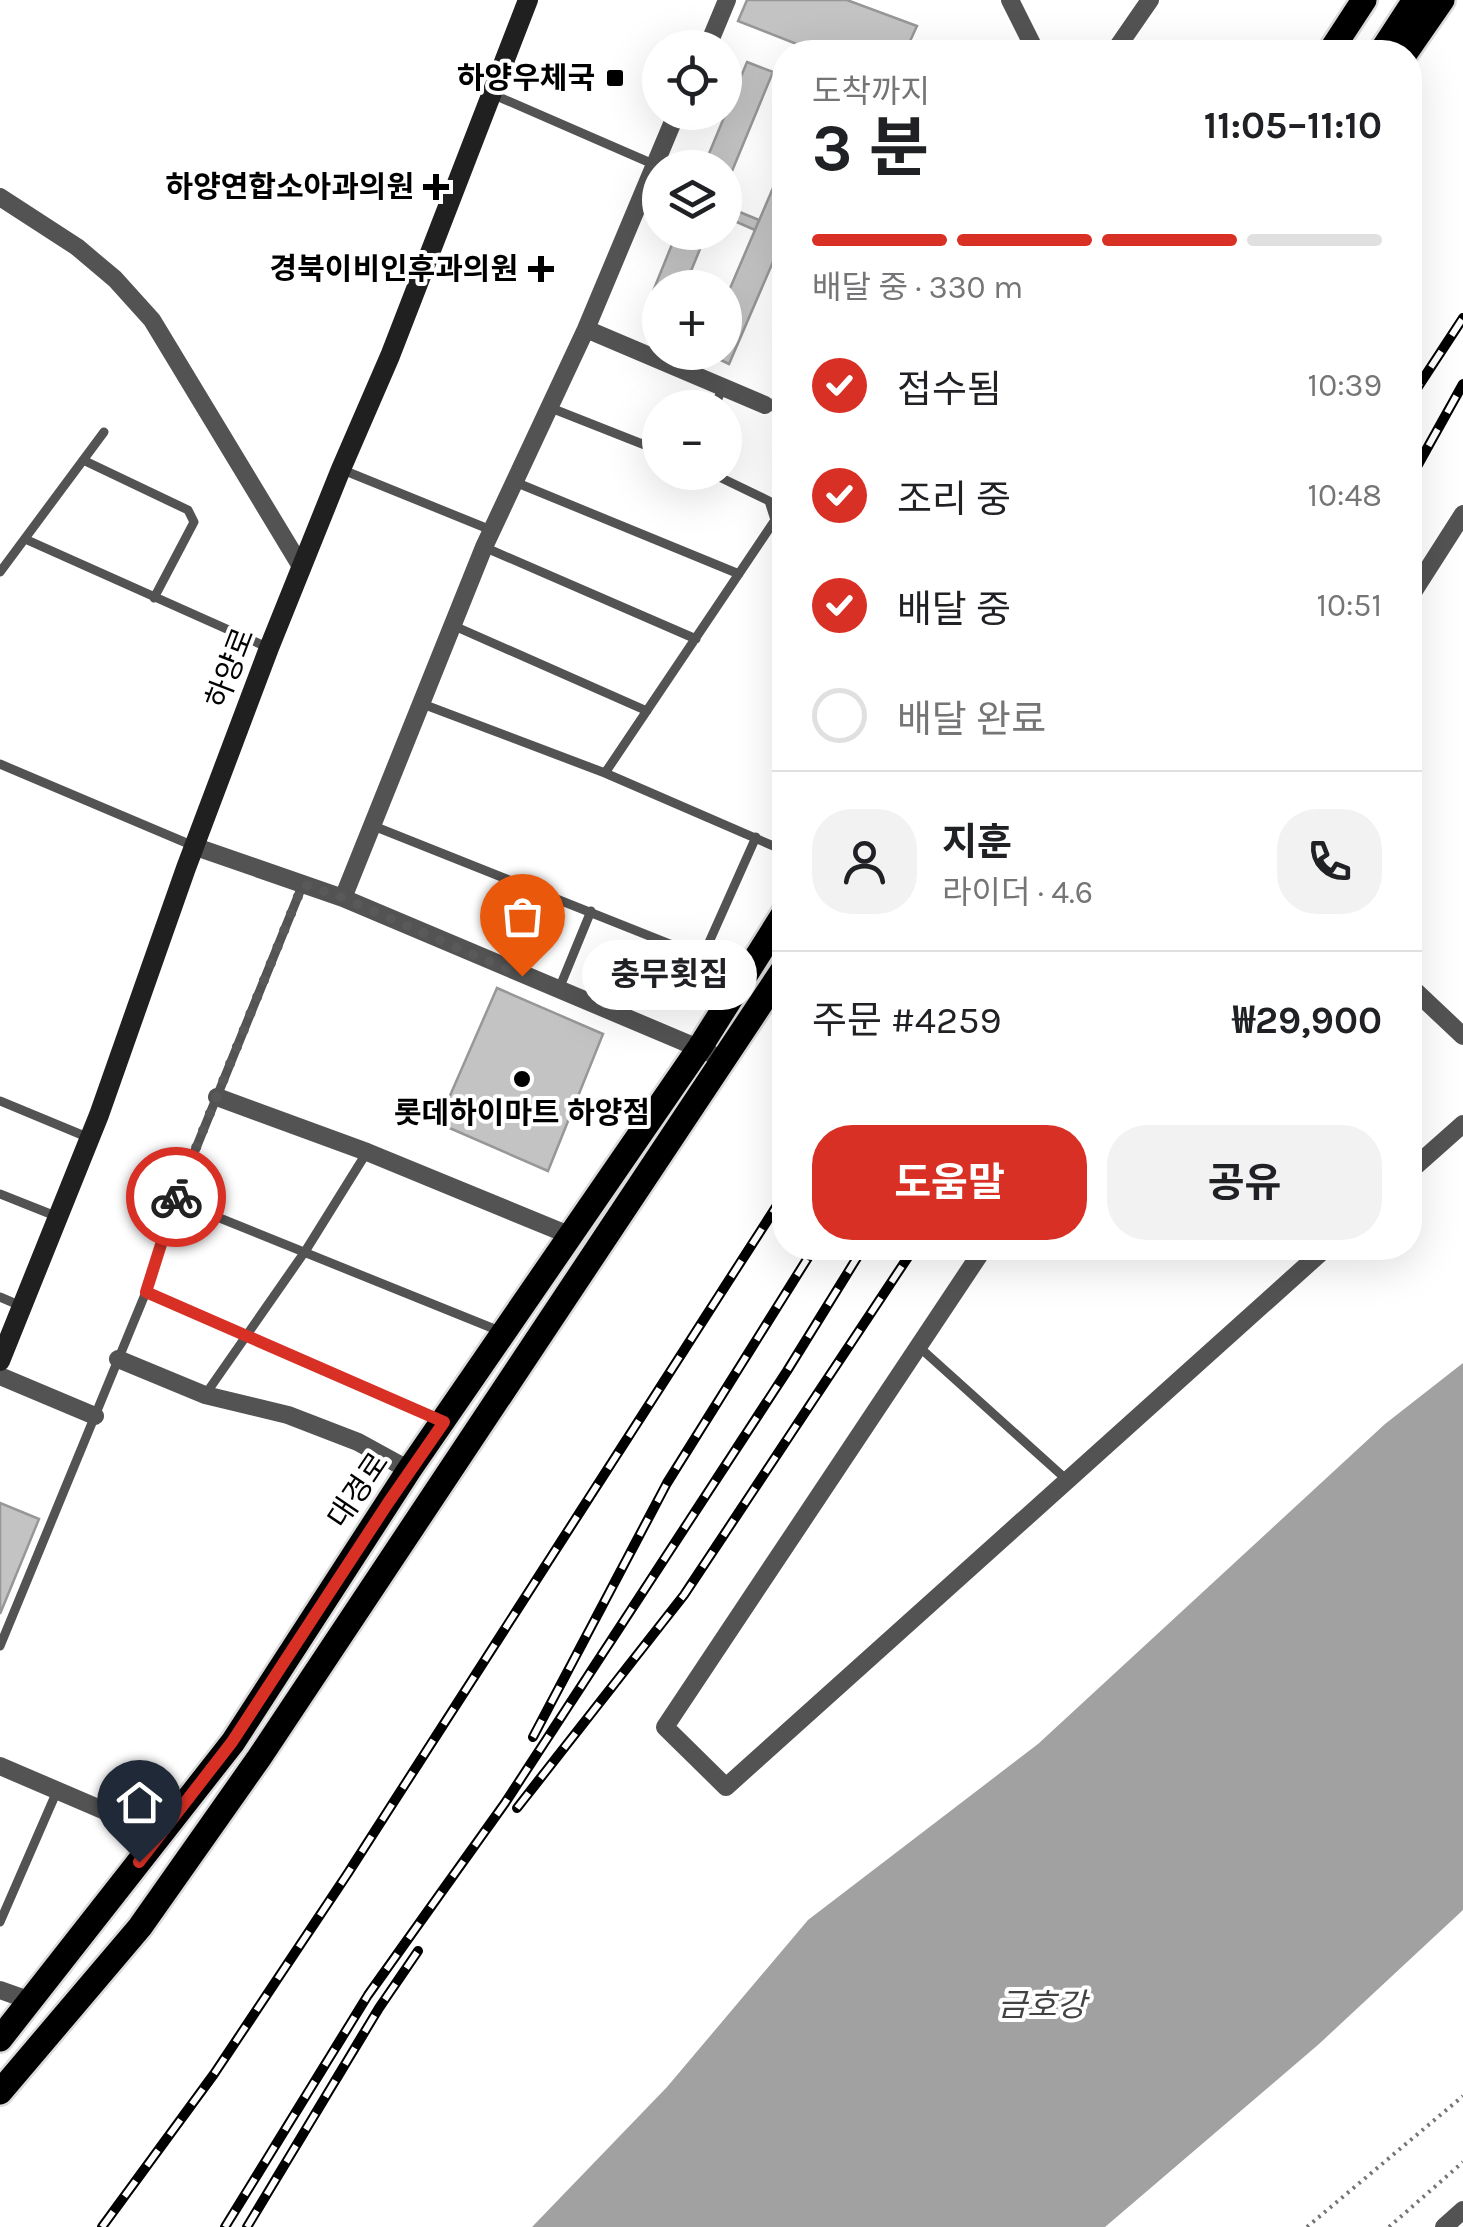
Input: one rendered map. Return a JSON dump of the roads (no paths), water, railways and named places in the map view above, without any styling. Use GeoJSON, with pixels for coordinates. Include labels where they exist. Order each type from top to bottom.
{"type":"FeatureCollection","features":[{"type":"Feature","properties":{"kind":"main road"},"geometry":{"type":"LineString","coordinates":[[1338,40],[1364,0]]}},
{"type":"Feature","properties":{"kind":"main road"},"geometry":{"type":"LineString","coordinates":[[1356,40],[1382,0]]}},
{"type":"Feature","properties":{"kind":"main road"},"geometry":{"type":"LineString","coordinates":[[1388,40],[1415,0]]}},
{"type":"Feature","properties":{"kind":"main road"},"geometry":{"type":"LineString","coordinates":[[1414,40],[1442,0]]}},
{"type":"Feature","properties":{"kind":"main road","name":"대경로"},"geometry":{"type":"LineString","coordinates":[[0,2040],[232,1742],[410,1470],[700,1047],[772,933]]}},
{"type":"Feature","properties":{"kind":"main road"},"geometry":{"type":"LineString","coordinates":[[0,2092],[140,1927],[248,1774],[772,987]]}},
{"type":"Feature","properties":{"kind":"street","name":"하양로"},"geometry":{"type":"LineString","coordinates":[[0,1361],[99,1115],[269,648],[398,336],[528,0]]}},
{"type":"Feature","properties":{"kind":"street"},"geometry":{"type":"LineString","coordinates":[[714,30],[727,0]]}},
{"type":"Feature","properties":{"kind":"street"},"geometry":{"type":"LineString","coordinates":[[1010,0],[1030,40]]}},
{"type":"Feature","properties":{"kind":"street"},"geometry":{"type":"LineString","coordinates":[[1122,40],[1150,0]]}},
{"type":"Feature","properties":{"kind":"street"},"geometry":{"type":"LineString","coordinates":[[343,898],[488,539],[586,329],[642,191]]}},
{"type":"Feature","properties":{"kind":"street"},"geometry":{"type":"LineString","coordinates":[[0,197],[77,247],[115,279],[152,320],[302,568]]}},
{"type":"Feature","properties":{"kind":"street"},"geometry":{"type":"LineString","coordinates":[[586,329],[765,404]]}},
{"type":"Feature","properties":{"kind":"street"},"geometry":{"type":"LineString","coordinates":[[1422,578],[1463,514]]}},
{"type":"Feature","properties":{"kind":"street"},"geometry":{"type":"LineString","coordinates":[[196,847],[343,898],[558,991],[700,1047],[724,1061]]}},
{"type":"Feature","properties":{"kind":"street"},"geometry":{"type":"LineString","coordinates":[[1422,997],[1463,1036]]}},
{"type":"Feature","properties":{"kind":"street"},"geometry":{"type":"LineString","coordinates":[[217,1097],[367,1152],[569,1235]]}},
{"type":"Feature","properties":{"kind":"street"},"geometry":{"type":"LineString","coordinates":[[1422,1160],[1463,1124]]}},
{"type":"Feature","properties":{"kind":"street"},"geometry":{"type":"LineString","coordinates":[[976,1260],[665,1727],[726,1787],[1313,1260]]}},
{"type":"Feature","properties":{"kind":"street"},"geometry":{"type":"LineString","coordinates":[[118,1359],[205,1395],[288,1415],[358,1442],[410,1470]]}},
{"type":"Feature","properties":{"kind":"street"},"geometry":{"type":"LineString","coordinates":[[0,1376],[95,1416]]}},
{"type":"Feature","properties":{"kind":"street"},"geometry":{"type":"LineString","coordinates":[[0,1766],[161,1835]]}},
{"type":"Feature","properties":{"kind":"street"},"geometry":{"type":"LineString","coordinates":[[0,1990],[31,2001]]}},
{"type":"Feature","properties":{"kind":"street"},"geometry":{"type":"LineString","coordinates":[[1444,2227],[1463,2210]]}},
{"type":"Feature","properties":{"kind":"lane"},"geometry":{"type":"LineString","coordinates":[[492,94],[642,159]]}},
{"type":"Feature","properties":{"kind":"lane"},"geometry":{"type":"LineString","coordinates":[[722,390],[724,386]]}},
{"type":"Feature","properties":{"kind":"lane"},"geometry":{"type":"LineString","coordinates":[[548,407],[642,445]]}},
{"type":"Feature","properties":{"kind":"lane"},"geometry":{"type":"LineString","coordinates":[[0,572],[104,432]]}},
{"type":"Feature","properties":{"kind":"lane"},"geometry":{"type":"LineString","coordinates":[[83,460],[188,510],[194,522],[154,598]]}},
{"type":"Feature","properties":{"kind":"lane"},"geometry":{"type":"LineString","coordinates":[[341,469],[696,639]]}},
{"type":"Feature","properties":{"kind":"lane"},"geometry":{"type":"LineString","coordinates":[[515,482],[740,574]]}},
{"type":"Feature","properties":{"kind":"lane"},"geometry":{"type":"LineString","coordinates":[[742,488],[770,501],[772,509]]}},
{"type":"Feature","properties":{"kind":"lane"},"geometry":{"type":"LineString","coordinates":[[605,773],[772,525]]}},
{"type":"Feature","properties":{"kind":"lane"},"geometry":{"type":"LineString","coordinates":[[25,539],[269,648]]}},
{"type":"Feature","properties":{"kind":"lane"},"geometry":{"type":"LineString","coordinates":[[452,625],[647,711]]}},
{"type":"Feature","properties":{"kind":"lane"},"geometry":{"type":"LineString","coordinates":[[420,702],[605,773],[772,845]]}},
{"type":"Feature","properties":{"kind":"lane"},"geometry":{"type":"LineString","coordinates":[[0,764],[196,847]]}},
{"type":"Feature","properties":{"kind":"lane"},"geometry":{"type":"LineString","coordinates":[[371,825],[746,974]]}},
{"type":"Feature","properties":{"kind":"lane"},"geometry":{"type":"LineString","coordinates":[[702,958],[756,837]]}},
{"type":"Feature","properties":{"kind":"lane"},"geometry":{"type":"LineString","coordinates":[[0,1646],[146,1292],[175,1200],[303,884]]}},
{"type":"Feature","properties":{"kind":"lane"},"geometry":{"type":"LineString","coordinates":[[558,991],[591,911]]}},
{"type":"Feature","properties":{"kind":"lane"},"geometry":{"type":"LineString","coordinates":[[0,1101],[88,1137]]}},
{"type":"Feature","properties":{"kind":"lane"},"geometry":{"type":"LineString","coordinates":[[205,1395],[306,1250],[367,1152]]}},
{"type":"Feature","properties":{"kind":"lane"},"geometry":{"type":"LineString","coordinates":[[0,1194],[58,1217]]}},
{"type":"Feature","properties":{"kind":"lane"},"geometry":{"type":"LineString","coordinates":[[175,1200],[503,1332]]}},
{"type":"Feature","properties":{"kind":"lane"},"geometry":{"type":"LineString","coordinates":[[146,1292],[444,1422]]}},
{"type":"Feature","properties":{"kind":"lane"},"geometry":{"type":"LineString","coordinates":[[0,1298],[22,1306]]}},
{"type":"Feature","properties":{"kind":"lane"},"geometry":{"type":"LineString","coordinates":[[918,1346],[1068,1480]]}},
{"type":"Feature","properties":{"kind":"lane"},"geometry":{"type":"LineString","coordinates":[[0,1922],[58,1791]]}},
{"type":"Feature","properties":{"kind":"water","name":"금호강"},"geometry":{"type":"Polygon","coordinates":[[[1463,1363],[1463,1910],[1319,2044],[1105,2227],[532,2227],[667,2087],[808,1920],[1038,1744],[1385,1424],[1463,1363]]]}},
{"type":"Feature","properties":{"kind":"railway"},"geometry":{"type":"LineString","coordinates":[[1422,381],[1463,318]]}},
{"type":"Feature","properties":{"kind":"railway"},"geometry":{"type":"LineString","coordinates":[[1422,457],[1463,384]]}},
{"type":"Feature","properties":{"kind":"railway"},"geometry":{"type":"LineString","coordinates":[[102,2227],[214,2074],[348,1873],[772,1213]]}},
{"type":"Feature","properties":{"kind":"railway"},"geometry":{"type":"LineString","coordinates":[[533,1737],[667,1483],[806,1260]]}},
{"type":"Feature","properties":{"kind":"railway"},"geometry":{"type":"LineString","coordinates":[[225,2227],[368,1995],[505,1803],[856,1260]]}},
{"type":"Feature","properties":{"kind":"railway"},"geometry":{"type":"LineString","coordinates":[[517,1808],[684,1595],[906,1260]]}},
{"type":"Feature","properties":{"kind":"railway"},"geometry":{"type":"LineString","coordinates":[[247,2227],[379,2008],[418,1951]]}},
{"type":"Feature","properties":{"kind":"place","name":"하양우체국"},"geometry":{"type":"Point","coordinates":[615,78]}},
{"type":"Feature","properties":{"kind":"place","name":"하양연합소아과의원"},"geometry":{"type":"Point","coordinates":[436,187]}},
{"type":"Feature","properties":{"kind":"place","name":"경북이비인후과의원"},"geometry":{"type":"Point","coordinates":[541,269]}},
{"type":"Feature","properties":{"kind":"place","name":"충무횟집"},"geometry":{"type":"Point","coordinates":[522,976]}},
{"type":"Feature","properties":{"kind":"place","name":"롯데하이마트 하양점"},"geometry":{"type":"Point","coordinates":[522,1079]}}]}
